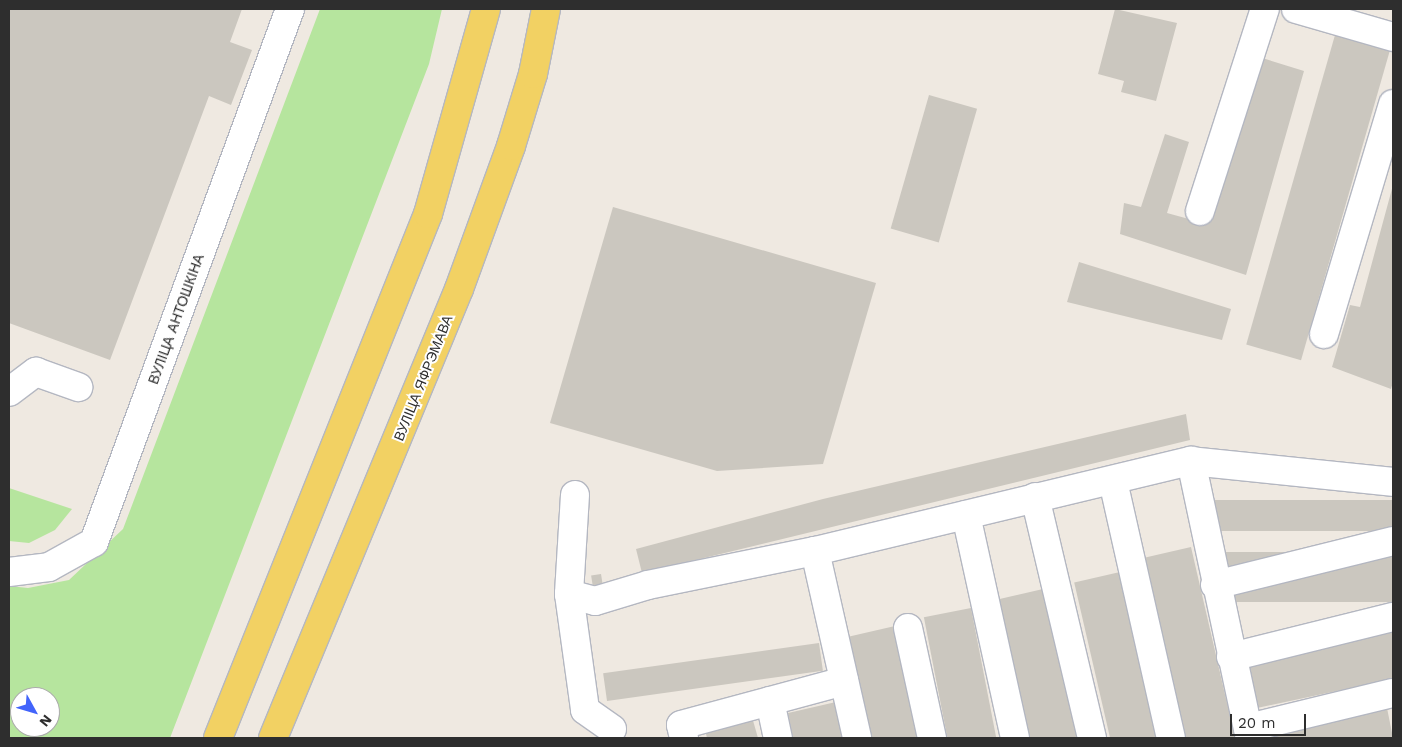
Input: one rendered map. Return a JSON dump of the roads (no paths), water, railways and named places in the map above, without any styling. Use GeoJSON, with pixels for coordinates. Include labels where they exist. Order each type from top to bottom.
{"type":"FeatureCollection","features":[{"type":"Feature","properties":{"kind":"main road"},"geometry":{"type":"LineString","coordinates":[[218,738],[428,214],[486,9]]}},
{"type":"Feature","properties":{"kind":"main road","name":"ВУЛІЦА ЯФРЭМАВА"},"geometry":{"type":"LineString","coordinates":[[273,738],[459,289],[511,146],[533,74],[546,9]]}},
{"type":"Feature","properties":{"kind":"street","name":"ВУЛІЦА АНТОШКІНА"},"geometry":{"type":"LineString","coordinates":[[9,572],[48,567],[94,542],[290,9]]}},
{"type":"Feature","properties":{"kind":"street"},"geometry":{"type":"LineString","coordinates":[[1200,211],[1265,9]]}},
{"type":"Feature","properties":{"kind":"street"},"geometry":{"type":"LineString","coordinates":[[1296,9],[1393,37]]}},
{"type":"Feature","properties":{"kind":"street"},"geometry":{"type":"LineString","coordinates":[[1324,334],[1393,104]]}},
{"type":"Feature","properties":{"kind":"street"},"geometry":{"type":"LineString","coordinates":[[9,392],[36,372],[78,387]]}},
{"type":"Feature","properties":{"kind":"street"},"geometry":{"type":"LineString","coordinates":[[1191,461],[1215,584],[1249,733],[1393,693]]}},
{"type":"Feature","properties":{"kind":"street"},"geometry":{"type":"LineString","coordinates":[[569,594],[595,601],[648,586],[815,551],[1191,461],[1393,482]]}},
{"type":"Feature","properties":{"kind":"street"},"geometry":{"type":"LineString","coordinates":[[1113,481],[1171,738]]}},
{"type":"Feature","properties":{"kind":"street"},"geometry":{"type":"LineString","coordinates":[[575,495],[569,594],[585,710],[612,728]]}},
{"type":"Feature","properties":{"kind":"street"},"geometry":{"type":"LineString","coordinates":[[1035,497],[1092,738]]}},
{"type":"Feature","properties":{"kind":"street"},"geometry":{"type":"LineString","coordinates":[[966,515],[1015,738]]}},
{"type":"Feature","properties":{"kind":"street"},"geometry":{"type":"LineString","coordinates":[[1215,584],[1393,541]]}},
{"type":"Feature","properties":{"kind":"street"},"geometry":{"type":"LineString","coordinates":[[815,551],[857,738]]}},
{"type":"Feature","properties":{"kind":"street"},"geometry":{"type":"LineString","coordinates":[[1231,657],[1393,617]]}},
{"type":"Feature","properties":{"kind":"street"},"geometry":{"type":"LineString","coordinates":[[908,628],[932,738]]}},
{"type":"Feature","properties":{"kind":"street"},"geometry":{"type":"LineString","coordinates":[[684,738],[681,725],[844,681]]}},
{"type":"Feature","properties":{"kind":"street"},"geometry":{"type":"LineString","coordinates":[[770,701],[778,738]]}}]}
